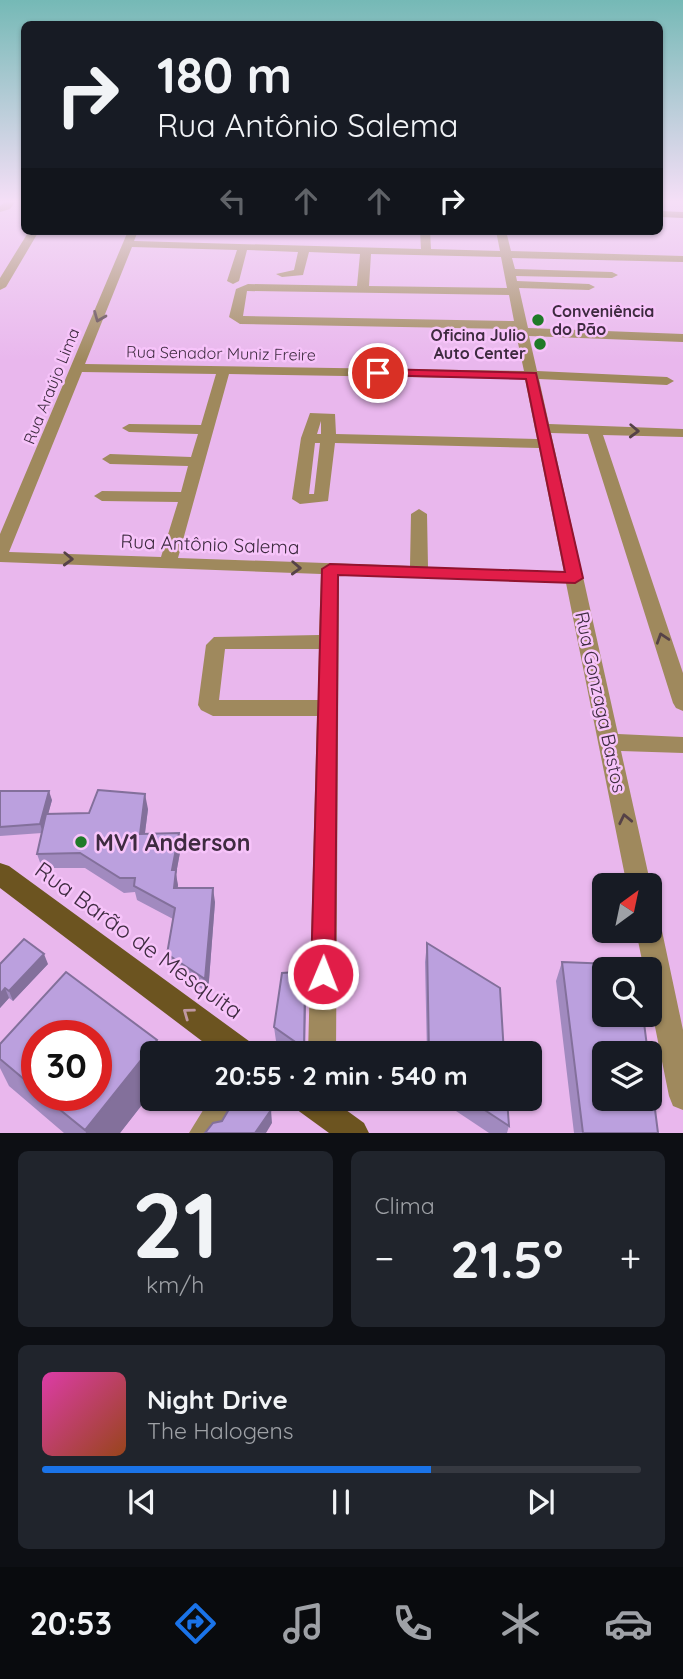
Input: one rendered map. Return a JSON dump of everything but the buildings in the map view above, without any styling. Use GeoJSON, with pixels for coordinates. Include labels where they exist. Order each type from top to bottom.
{"type":"FeatureCollection","features":[{"type":"Feature","properties":{"kind":"main road","name":"Rua Barão de Mesquita"},"geometry":{"type":"LineString","coordinates":[[0,874],[225,1041]]}},
{"type":"Feature","properties":{"kind":"street"},"geometry":{"type":"LineString","coordinates":[[0,288],[20,255]]}},
{"type":"Feature","properties":{"kind":"street","name":"Rua Araújo Lima"},"geometry":{"type":"LineString","coordinates":[[0,555],[123,255]]}},
{"type":"Feature","properties":{"kind":"street"},"geometry":{"type":"LineString","coordinates":[[233,281],[241,255]]}},
{"type":"Feature","properties":{"kind":"street"},"geometry":{"type":"LineString","coordinates":[[282,274],[299,273],[303,255]]}},
{"type":"Feature","properties":{"kind":"street"},"geometry":{"type":"LineString","coordinates":[[363,286],[366,255]]}},
{"type":"Feature","properties":{"kind":"street","name":"Rua Gonzaga Bastos"},"geometry":{"type":"LineString","coordinates":[[506,255],[636,873]]}},
{"type":"Feature","properties":{"kind":"street"},"geometry":{"type":"LineString","coordinates":[[561,255],[683,259]]}},
{"type":"Feature","properties":{"kind":"street"},"geometry":{"type":"LineString","coordinates":[[612,275],[513,283],[248,287],[242,289],[235,317],[240,320],[523,328],[683,338]]}},
{"type":"Feature","properties":{"kind":"street"},"geometry":{"type":"LineString","coordinates":[[513,283],[589,287]]}},
{"type":"Feature","properties":{"kind":"street","name":"Rua Senador Muniz Freire"},"geometry":{"type":"LineString","coordinates":[[78,368],[532,375],[667,381]]}},
{"type":"Feature","properties":{"kind":"street"},"geometry":{"type":"LineString","coordinates":[[168,563],[223,370]]}},
{"type":"Feature","properties":{"kind":"street"},"geometry":{"type":"LineString","coordinates":[[315,416],[330,417],[326,438],[320,499],[298,498],[308,438],[315,416]]}},
{"type":"Feature","properties":{"kind":"street"},"geometry":{"type":"LineString","coordinates":[[129,428],[206,430]]}},
{"type":"Feature","properties":{"kind":"street"},"geometry":{"type":"LineString","coordinates":[[594,430],[683,703]]}},
{"type":"Feature","properties":{"kind":"street"},"geometry":{"type":"LineString","coordinates":[[308,438],[543,436],[594,430],[683,433]]}},
{"type":"Feature","properties":{"kind":"street"},"geometry":{"type":"LineString","coordinates":[[110,459],[197,462]]}},
{"type":"Feature","properties":{"kind":"street"},"geometry":{"type":"LineString","coordinates":[[102,496],[187,497]]}},
{"type":"Feature","properties":{"kind":"street"},"geometry":{"type":"LineString","coordinates":[[419,514],[419,572]]}},
{"type":"Feature","properties":{"kind":"street","name":"Rua Antônio Salema"},"geometry":{"type":"LineString","coordinates":[[0,555],[575,578]]}},
{"type":"Feature","properties":{"kind":"street"},"geometry":{"type":"LineString","coordinates":[[322,1041],[330,569]]}},
{"type":"Feature","properties":{"kind":"street"},"geometry":{"type":"LineString","coordinates":[[328,642],[221,642],[216,645],[208,705],[213,708],[328,708]]}},
{"type":"Feature","properties":{"kind":"street"},"geometry":{"type":"LineString","coordinates":[[609,742],[683,745]]}},
{"type":"Feature","properties":{"kind":"street"},"geometry":{"type":"LineString","coordinates":[[651,943],[683,1096]]}},
{"type":"Feature","properties":{"kind":"street"},"geometry":{"type":"LineString","coordinates":[[204,1133],[220,1111]]}},
{"type":"Feature","properties":{"kind":"place","name":"Conveniência do Pão"},"geometry":{"type":"Point","coordinates":[538,320]}},
{"type":"Feature","properties":{"kind":"place","name":"Oficina Julio Auto Center"},"geometry":{"type":"Point","coordinates":[540,344]}},
{"type":"Feature","properties":{"kind":"place","name":"MV1 Anderson"},"geometry":{"type":"Point","coordinates":[81,842]}},
{"type":"Feature","properties":{"kind":"route"},"geometry":{"type":"LineString","coordinates":[[323,974],[330,569],[575,578],[532,375],[378,373]]}}]}
